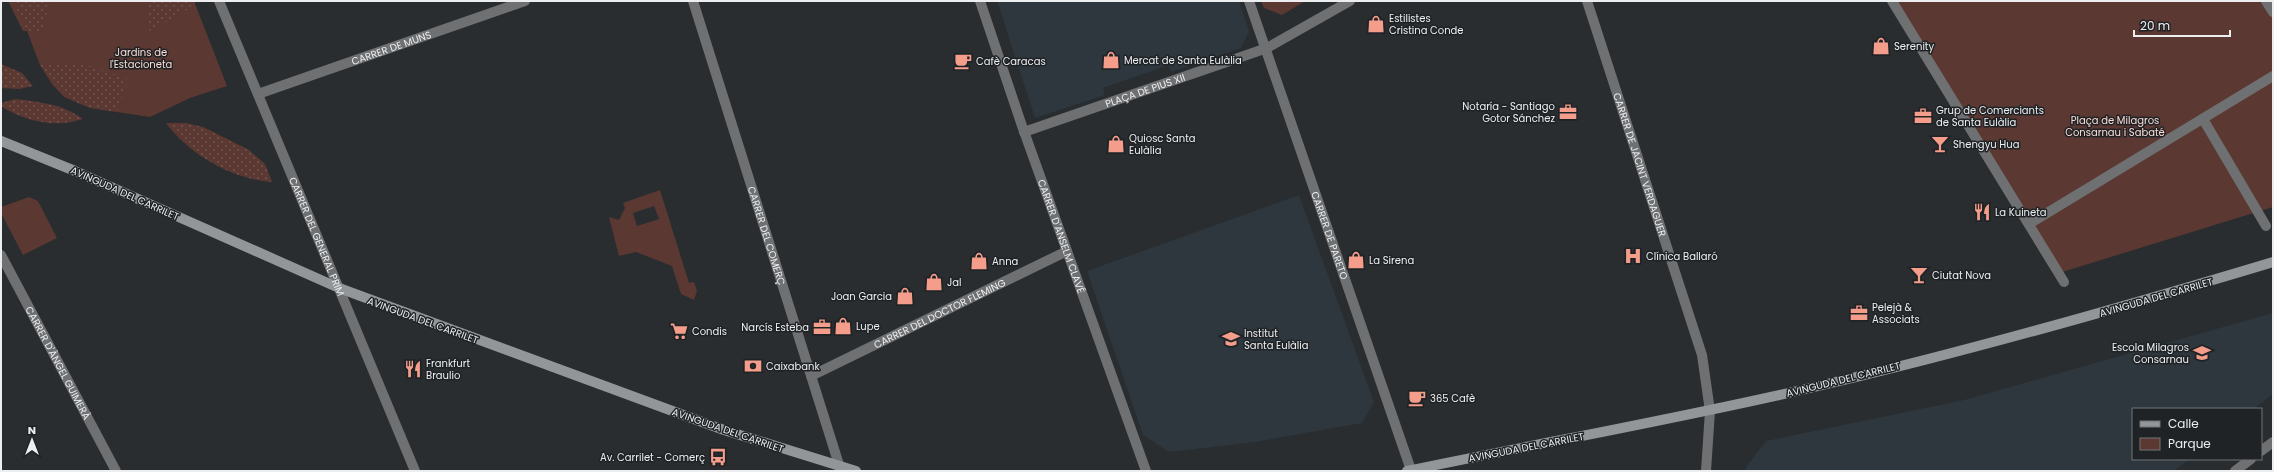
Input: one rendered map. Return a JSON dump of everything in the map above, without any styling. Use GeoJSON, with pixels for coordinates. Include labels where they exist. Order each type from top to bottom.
{"type":"FeatureCollection","features":[{"type":"Feature","properties":{"kind":"street","name":"CARRER DEL GENERAL PRIM"},"geometry":{"type":"LineString","coordinates":[[219,1],[415,471]]}},
{"type":"Feature","properties":{"kind":"street"},"geometry":{"type":"LineString","coordinates":[[494,1],[497,12]]}},
{"type":"Feature","properties":{"kind":"street","name":"CARRER DE MUNS"},"geometry":{"type":"LineString","coordinates":[[258,94],[525,1]]}},
{"type":"Feature","properties":{"kind":"street","name":"CARRER DEL COMERÇ"},"geometry":{"type":"LineString","coordinates":[[693,1],[840,469]]}},
{"type":"Feature","properties":{"kind":"street","name":"CARRER D'ANSELM CLAVÉ"},"geometry":{"type":"LineString","coordinates":[[980,1],[1024,132],[1146,471]]}},
{"type":"Feature","properties":{"kind":"street","name":"CARRER DE PARETO"},"geometry":{"type":"LineString","coordinates":[[1249,1],[1267,48],[1409,471]]}},
{"type":"Feature","properties":{"kind":"street","name":"PLAÇA DE PIUS XII"},"geometry":{"type":"LineString","coordinates":[[1024,132],[1267,48],[1350,1]]}},
{"type":"Feature","properties":{"kind":"street","name":"CARRER DE JACINT VERDAGUER"},"geometry":{"type":"LineString","coordinates":[[1587,1],[1702,355],[1710,411],[1706,471]]}},
{"type":"Feature","properties":{"kind":"street"},"geometry":{"type":"LineString","coordinates":[[1892,1],[2064,282]]}},
{"type":"Feature","properties":{"kind":"street"},"geometry":{"type":"LineString","coordinates":[[2266,1],[2273,12]]}},
{"type":"Feature","properties":{"kind":"street"},"geometry":{"type":"LineString","coordinates":[[2029,224],[2273,76]]}},
{"type":"Feature","properties":{"kind":"street"},"geometry":{"type":"LineString","coordinates":[[2203,118],[2266,226]]}},
{"type":"Feature","properties":{"kind":"street","name":"AVINGUDA DEL CARRILET"},"geometry":{"type":"LineString","coordinates":[[1,141],[75,171],[339,288],[724,430],[840,469],[856,471]]}},
{"type":"Feature","properties":{"kind":"street","name":"CARRER DEL DOCTOR FLEMING"},"geometry":{"type":"LineString","coordinates":[[811,376],[1067,251]]}},
{"type":"Feature","properties":{"kind":"street","name":"CARRER D'ÀNGEL GUIMERÀ"},"geometry":{"type":"LineString","coordinates":[[1,255],[116,471]]}},
{"type":"Feature","properties":{"kind":"street","name":"AVINGUDA DEL CARRILET"},"geometry":{"type":"LineString","coordinates":[[1409,471],[1710,411],[1814,387],[2077,320],[2273,262]]}},
{"type":"Feature","properties":{"kind":"street"},"geometry":{"type":"LineString","coordinates":[[2262,450],[2273,442]]}},
{"type":"Feature","properties":{"kind":"street"},"geometry":{"type":"LineString","coordinates":[[2235,471],[2250,460]]}},
{"type":"Feature","properties":{"kind":"shaded area","name":"Mercat de Santa Eulàlia"},"geometry":{"type":"Polygon","coordinates":[[[997,1],[1239,1],[1249,31],[1241,48],[1171,72],[1169,65],[1103,88],[1105,95],[1035,118],[997,1]]]}},
{"type":"Feature","properties":{"kind":"shaded area","name":"Institut Santa Eulàlia"},"geometry":{"type":"Polygon","coordinates":[[[1299,195],[1374,402],[1362,423],[1255,442],[1169,452],[1143,435],[1087,271],[1299,195]]]}},
{"type":"Feature","properties":{"kind":"shaded area","name":"Escola Milagros Consarnau"},"geometry":{"type":"Polygon","coordinates":[[[2273,313],[2273,394],[2254,408],[2132,408],[2132,460],[2188,460],[2174,471],[1746,471],[1746,467],[1766,441],[1964,400],[2273,313]]]}},
{"type":"Feature","properties":{"kind":"green space","name":"Jardins de l'Estacioneta"},"geometry":{"type":"Polygon","coordinates":[[[8,1],[194,1],[227,86],[190,98],[150,117],[90,108],[64,97],[52,84],[40,65],[27,31],[23,31],[8,1]]]}},
{"type":"Feature","properties":{"kind":"green space"},"geometry":{"type":"Polygon","coordinates":[[[13,1],[50,1],[41,34],[27,31],[13,1]]]}},
{"type":"Feature","properties":{"kind":"green space"},"geometry":{"type":"Polygon","coordinates":[[[150,1],[194,1],[195,5],[150,31],[146,22],[150,1]]]}},
{"type":"Feature","properties":{"kind":"green space"},"geometry":{"type":"Polygon","coordinates":[[[1261,1],[1305,1],[1282,15],[1264,8],[1261,1]]]}},
{"type":"Feature","properties":{"kind":"green space","name":"Plaça de Milagros Consarnau i Sabaté"},"geometry":{"type":"Polygon","coordinates":[[[1892,1],[2266,1],[2273,12],[2273,207],[2059,273],[1892,1]]]}},
{"type":"Feature","properties":{"kind":"green space"},"geometry":{"type":"Polygon","coordinates":[[[81,63],[128,79],[117,112],[90,107],[71,100],[56,87],[40,65],[81,63]]]}},
{"type":"Feature","properties":{"kind":"green space"},"geometry":{"type":"Polygon","coordinates":[[[1,64],[22,73],[33,86],[19,89],[1,88],[1,64]]]}},
{"type":"Feature","properties":{"kind":"green space"},"geometry":{"type":"Polygon","coordinates":[[[15,99],[59,107],[83,119],[62,123],[41,122],[20,116],[1,106],[1,103],[15,99]]]}},
{"type":"Feature","properties":{"kind":"green space"},"geometry":{"type":"Polygon","coordinates":[[[166,123],[186,123],[203,127],[249,150],[265,164],[272,182],[242,176],[213,163],[187,145],[166,123]]]}},
{"type":"Feature","properties":{"kind":"green space"},"geometry":{"type":"Polygon","coordinates":[[[660,190],[689,283],[694,282],[697,291],[694,300],[681,294],[672,266],[636,252],[619,256],[609,217],[619,220],[625,208],[623,203],[660,190]],[[654,206],[633,213],[637,226],[659,219],[654,206]]]}},
{"type":"Feature","properties":{"kind":"green space"},"geometry":{"type":"Polygon","coordinates":[[[29,197],[38,201],[57,238],[23,255],[1,213],[1,207],[29,197]]]}},
{"type":"Feature","properties":{"kind":"place","name":"Estilistes Cristina Conde"},"geometry":{"type":"Point","coordinates":[1376,24]}},
{"type":"Feature","properties":{"kind":"place","name":"Serenity"},"geometry":{"type":"Point","coordinates":[1881,46]}},
{"type":"Feature","properties":{"kind":"place","name":"Mercat de Santa Eulàlia"},"geometry":{"type":"Point","coordinates":[1111,60]}},
{"type":"Feature","properties":{"kind":"place","name":"Cafè Caracas"},"geometry":{"type":"Point","coordinates":[963,61]}},
{"type":"Feature","properties":{"kind":"place","name":"Notaría - Santiago Gotor Sánchez"},"geometry":{"type":"Point","coordinates":[1568,112]}},
{"type":"Feature","properties":{"kind":"place","name":"Grup de Comerciants de Santa Eulàlia"},"geometry":{"type":"Point","coordinates":[1923,116]}},
{"type":"Feature","properties":{"kind":"place","name":"Quiosc Santa Eulàlia"},"geometry":{"type":"Point","coordinates":[1116,144]}},
{"type":"Feature","properties":{"kind":"place","name":"Shengyu Hua"},"geometry":{"type":"Point","coordinates":[1940,144]}},
{"type":"Feature","properties":{"kind":"place","name":"La Kuineta"},"geometry":{"type":"Point","coordinates":[1982,212]}},
{"type":"Feature","properties":{"kind":"place","name":"Clínica Ballaró"},"geometry":{"type":"Point","coordinates":[1633,256]}},
{"type":"Feature","properties":{"kind":"place","name":"La Sirena"},"geometry":{"type":"Point","coordinates":[1356,260]}},
{"type":"Feature","properties":{"kind":"place","name":"Anna"},"geometry":{"type":"Point","coordinates":[979,261]}},
{"type":"Feature","properties":{"kind":"place","name":"Ciutat Nova"},"geometry":{"type":"Point","coordinates":[1919,275]}},
{"type":"Feature","properties":{"kind":"place","name":"Jal"},"geometry":{"type":"Point","coordinates":[934,282]}},
{"type":"Feature","properties":{"kind":"place","name":"Joan Garcia"},"geometry":{"type":"Point","coordinates":[905,296]}},
{"type":"Feature","properties":{"kind":"place","name":"Pelejà & Associats"},"geometry":{"type":"Point","coordinates":[1859,313]}},
{"type":"Feature","properties":{"kind":"place","name":"Lupe"},"geometry":{"type":"Point","coordinates":[843,326]}},
{"type":"Feature","properties":{"kind":"place","name":"Narcís Esteba"},"geometry":{"type":"Point","coordinates":[822,327]}},
{"type":"Feature","properties":{"kind":"place","name":"Condis"},"geometry":{"type":"Point","coordinates":[679,331]}},
{"type":"Feature","properties":{"kind":"place","name":"Institut Santa Eulàlia"},"geometry":{"type":"Point","coordinates":[1231,339]}},
{"type":"Feature","properties":{"kind":"place","name":"Escola Milagros Consarnau"},"geometry":{"type":"Point","coordinates":[2202,353]}},
{"type":"Feature","properties":{"kind":"place","name":"Caixabank"},"geometry":{"type":"Point","coordinates":[753,366]}},
{"type":"Feature","properties":{"kind":"place","name":"Frankfurt Braulio"},"geometry":{"type":"Point","coordinates":[413,369]}},
{"type":"Feature","properties":{"kind":"place","name":"365 Cafè"},"geometry":{"type":"Point","coordinates":[1417,398]}},
{"type":"Feature","properties":{"kind":"place","name":"Av. Carrilet - Comerç"},"geometry":{"type":"Point","coordinates":[718,457]}}]}
